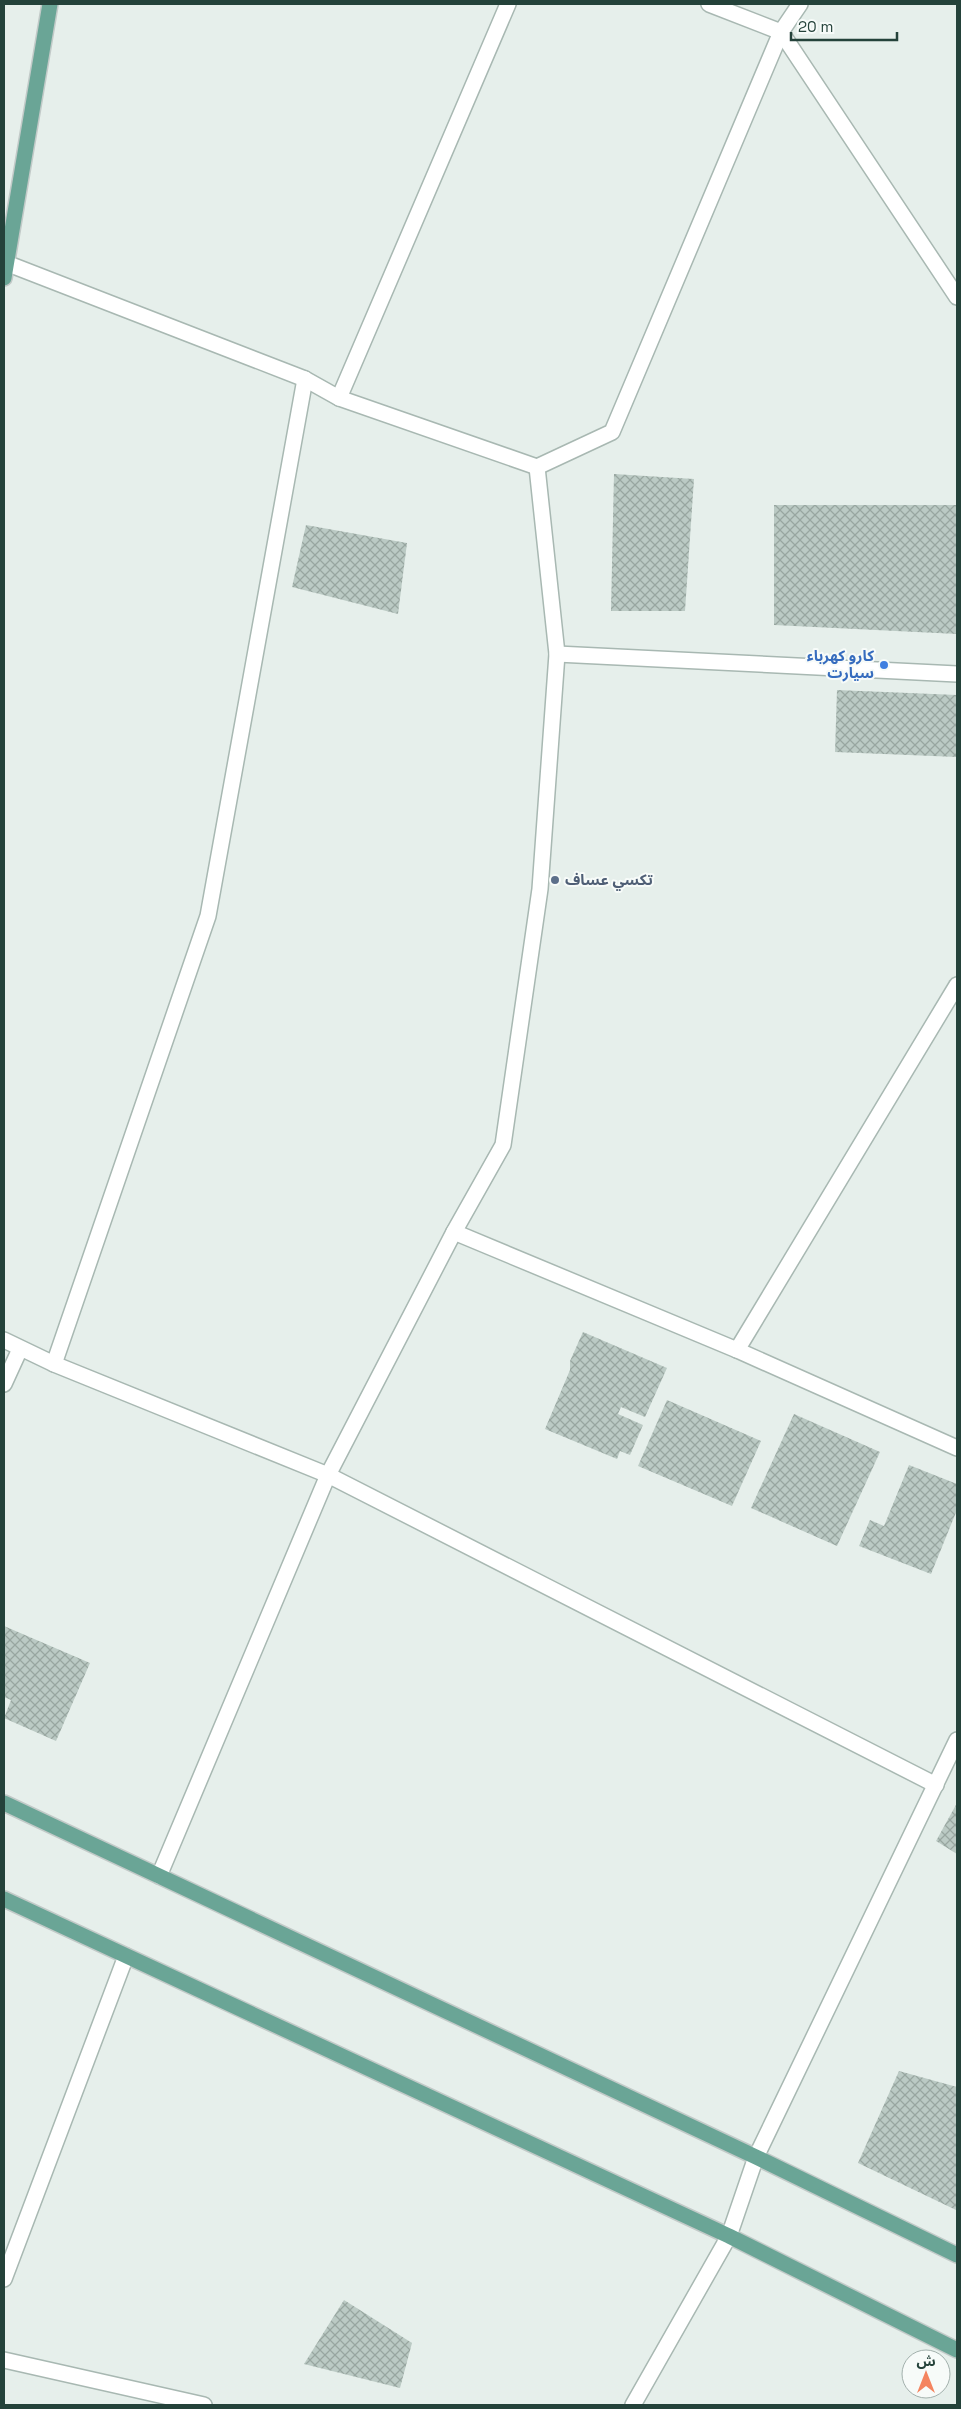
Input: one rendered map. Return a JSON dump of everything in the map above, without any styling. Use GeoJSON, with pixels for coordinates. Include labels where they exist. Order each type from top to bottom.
{"type":"FeatureCollection","features":[{"type":"Feature","properties":{"kind":"main road"},"geometry":{"type":"LineString","coordinates":[[4,278],[50,4]]}},
{"type":"Feature","properties":{"kind":"main road"},"geometry":{"type":"LineString","coordinates":[[4,1803],[756,2157],[957,2255]]}},
{"type":"Feature","properties":{"kind":"main road"},"geometry":{"type":"LineString","coordinates":[[4,1899],[729,2236],[957,2350]]}},
{"type":"Feature","properties":{"kind":"street"},"geometry":{"type":"LineString","coordinates":[[339,398],[508,4]]}},
{"type":"Feature","properties":{"kind":"street"},"geometry":{"type":"LineString","coordinates":[[709,4],[781,32],[957,297]]}},
{"type":"Feature","properties":{"kind":"street"},"geometry":{"type":"LineString","coordinates":[[6,263],[305,379],[339,398],[537,467],[612,432],[781,32],[800,4]]}},
{"type":"Feature","properties":{"kind":"street"},"geometry":{"type":"LineString","coordinates":[[54,1364],[208,916],[305,379]]}},
{"type":"Feature","properties":{"kind":"street"},"geometry":{"type":"LineString","coordinates":[[159,1876],[328,1475],[454,1232],[503,1145],[540,889],[557,654],[537,467]]}},
{"type":"Feature","properties":{"kind":"street"},"geometry":{"type":"LineString","coordinates":[[557,654],[957,674]]}},
{"type":"Feature","properties":{"kind":"street"},"geometry":{"type":"LineString","coordinates":[[736,1350],[957,985]]}},
{"type":"Feature","properties":{"kind":"street"},"geometry":{"type":"LineString","coordinates":[[454,1232],[736,1350],[957,1448]]}},
{"type":"Feature","properties":{"kind":"street"},"geometry":{"type":"LineString","coordinates":[[4,1340],[54,1364],[328,1475],[936,1785]]}},
{"type":"Feature","properties":{"kind":"street"},"geometry":{"type":"LineString","coordinates":[[4,1384],[20,1349]]}},
{"type":"Feature","properties":{"kind":"street"},"geometry":{"type":"LineString","coordinates":[[633,2405],[729,2236],[756,2157],[957,1740]]}},
{"type":"Feature","properties":{"kind":"street"},"geometry":{"type":"LineString","coordinates":[[4,2279],[126,1956]]}},
{"type":"Feature","properties":{"kind":"street"},"geometry":{"type":"LineString","coordinates":[[4,2360],[204,2405]]}},
{"type":"Feature","properties":{"kind":"building"},"geometry":{"type":"Polygon","coordinates":[[[614,474],[694,479],[685,611],[611,611],[614,474]]]}},
{"type":"Feature","properties":{"kind":"building"},"geometry":{"type":"Polygon","coordinates":[[[774,505],[957,505],[957,634],[774,625],[774,505]]]}},
{"type":"Feature","properties":{"kind":"building"},"geometry":{"type":"Polygon","coordinates":[[[306,525],[407,543],[398,614],[292,587],[306,525]]]}},
{"type":"Feature","properties":{"kind":"building"},"geometry":{"type":"Polygon","coordinates":[[[837,690],[957,695],[957,757],[835,752],[837,690]]]}},
{"type":"Feature","properties":{"kind":"building"},"geometry":{"type":"Polygon","coordinates":[[[583,1332],[667,1368],[645,1417],[621,1407],[618,1414],[643,1425],[630,1455],[620,1451],[617,1459],[545,1429],[570,1370],[570,1361],[583,1332]]]}},
{"type":"Feature","properties":{"kind":"building"},"geometry":{"type":"Polygon","coordinates":[[[667,1400],[761,1441],[732,1506],[638,1466],[667,1400]]]}},
{"type":"Feature","properties":{"kind":"building"},"geometry":{"type":"Polygon","coordinates":[[[794,1414],[880,1452],[837,1546],[751,1508],[794,1414]]]}},
{"type":"Feature","properties":{"kind":"building"},"geometry":{"type":"Polygon","coordinates":[[[909,1465],[957,1484],[957,1510],[931,1574],[859,1546],[870,1520],[884,1526],[909,1465]]]}},
{"type":"Feature","properties":{"kind":"building"},"geometry":{"type":"Polygon","coordinates":[[[4,1626],[90,1663],[56,1741],[4,1718],[11,1700],[4,1697],[4,1626]]]}},
{"type":"Feature","properties":{"kind":"building"},"geometry":{"type":"Polygon","coordinates":[[[957,1803],[957,1854],[936,1841],[957,1803]]]}},
{"type":"Feature","properties":{"kind":"building"},"geometry":{"type":"Polygon","coordinates":[[[899,2071],[957,2087],[956,2210],[858,2163],[899,2071]]]}},
{"type":"Feature","properties":{"kind":"building"},"geometry":{"type":"Polygon","coordinates":[[[344,2300],[412,2343],[400,2388],[304,2364],[344,2300]]]}},
{"type":"Feature","properties":{"kind":"place","name":"كارو كهرباء سيارت"},"geometry":{"type":"Point","coordinates":[884,665]}},
{"type":"Feature","properties":{"kind":"place","name":"تكسي عساف"},"geometry":{"type":"Point","coordinates":[555,880]}}]}
